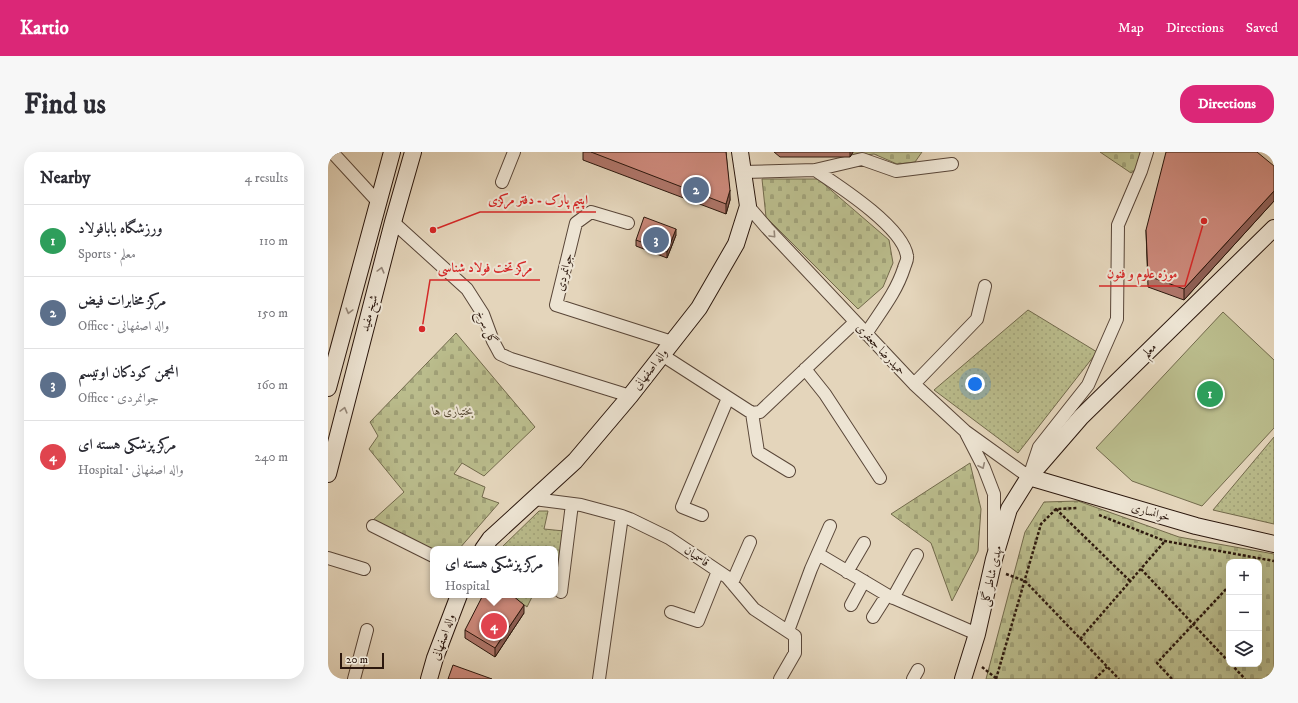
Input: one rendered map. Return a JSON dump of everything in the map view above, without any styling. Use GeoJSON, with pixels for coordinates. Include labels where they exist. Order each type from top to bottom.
{"type":"FeatureCollection","features":[{"type":"Feature","properties":{"kind":"street"},"geometry":{"type":"LineString","coordinates":[[332,152],[378,202]]}},
{"type":"Feature","properties":{"kind":"street","name":"شیخ مفید"},"geometry":{"type":"LineString","coordinates":[[328,388],[392,152]]}},
{"type":"Feature","properties":{"kind":"street","name":"شیخ مفید"},"geometry":{"type":"LineString","coordinates":[[328,471],[393,222],[413,152]]}},
{"type":"Feature","properties":{"kind":"street"},"geometry":{"type":"LineString","coordinates":[[502,182],[514,152]]}},
{"type":"Feature","properties":{"kind":"street","name":"واله اصفهانی"},"geometry":{"type":"LineString","coordinates":[[485,546],[490,539],[575,461],[630,396],[699,308],[736,244],[748,206],[740,152]]}},
{"type":"Feature","properties":{"kind":"street"},"geometry":{"type":"LineString","coordinates":[[1029,477],[1039,447],[1088,385],[1118,319],[1118,225],[1141,171],[1147,152]]}},
{"type":"Feature","properties":{"kind":"street"},"geometry":{"type":"LineString","coordinates":[[743,172],[815,170],[862,159],[896,171],[952,164]]}},
{"type":"Feature","properties":{"kind":"street"},"geometry":{"type":"LineString","coordinates":[[815,170],[876,213],[901,240],[907,257],[901,276],[892,296],[866,334]]}},
{"type":"Feature","properties":{"kind":"street","name":"حمیدرضا جعفری"},"geometry":{"type":"LineString","coordinates":[[748,206],[854,322],[914,384],[965,431],[1029,477]]}},
{"type":"Feature","properties":{"kind":"street","name":"جوانمردی"},"geometry":{"type":"LineString","coordinates":[[628,223],[591,212],[576,223],[556,305],[667,349]]}},
{"type":"Feature","properties":{"kind":"street","name":"گل سرخ"},"geometry":{"type":"LineString","coordinates":[[393,222],[467,289],[484,314],[493,341],[500,354],[511,359],[630,396]]}},
{"type":"Feature","properties":{"kind":"street","name":"معلم"},"geometry":{"type":"LineString","coordinates":[[1029,477],[1081,417],[1274,228]]}},
{"type":"Feature","properties":{"kind":"street"},"geometry":{"type":"LineString","coordinates":[[914,384],[977,319],[985,286]]}},
{"type":"Feature","properties":{"kind":"street"},"geometry":{"type":"LineString","coordinates":[[667,349],[728,398],[752,413],[760,412],[854,322]]}},
{"type":"Feature","properties":{"kind":"street"},"geometry":{"type":"LineString","coordinates":[[805,369],[825,394],[880,478]]}},
{"type":"Feature","properties":{"kind":"street"},"geometry":{"type":"LineString","coordinates":[[702,515],[682,507],[728,398]]}},
{"type":"Feature","properties":{"kind":"street"},"geometry":{"type":"LineString","coordinates":[[752,413],[758,452],[790,471]]}},
{"type":"Feature","properties":{"kind":"street"},"geometry":{"type":"LineString","coordinates":[[965,431],[984,468],[994,494],[993,564]]}},
{"type":"Feature","properties":{"kind":"street","name":"خوانساری"},"geometry":{"type":"LineString","coordinates":[[1029,477],[1196,526],[1274,544]]}},
{"type":"Feature","properties":{"kind":"street","name":"مهدی شاطر گلی"},"geometry":{"type":"LineString","coordinates":[[963,679],[978,634],[993,564],[1009,509],[1029,477]]}},
{"type":"Feature","properties":{"kind":"street","name":"قاسمیان"},"geometry":{"type":"LineString","coordinates":[[534,499],[581,505],[622,516],[669,538],[727,577],[754,609],[788,631]]}},
{"type":"Feature","properties":{"kind":"street"},"geometry":{"type":"LineString","coordinates":[[561,592],[572,504]]}},
{"type":"Feature","properties":{"kind":"street"},"geometry":{"type":"LineString","coordinates":[[599,679],[622,516]]}},
{"type":"Feature","properties":{"kind":"street"},"geometry":{"type":"LineString","coordinates":[[373,526],[430,554]]}},
{"type":"Feature","properties":{"kind":"street"},"geometry":{"type":"LineString","coordinates":[[780,679],[795,653],[795,636],[788,631],[830,526]]}},
{"type":"Feature","properties":{"kind":"street"},"geometry":{"type":"LineString","coordinates":[[732,583],[750,542]]}},
{"type":"Feature","properties":{"kind":"street"},"geometry":{"type":"LineString","coordinates":[[847,572],[864,543]]}},
{"type":"Feature","properties":{"kind":"street"},"geometry":{"type":"LineString","coordinates":[[818,554],[890,597],[978,634]]}},
{"type":"Feature","properties":{"kind":"street"},"geometry":{"type":"LineString","coordinates":[[873,617],[890,597],[917,554]]}},
{"type":"Feature","properties":{"kind":"street"},"geometry":{"type":"LineString","coordinates":[[328,558],[364,568]]}},
{"type":"Feature","properties":{"kind":"street"},"geometry":{"type":"LineString","coordinates":[[671,612],[698,620],[718,571]]}},
{"type":"Feature","properties":{"kind":"street"},"geometry":{"type":"LineString","coordinates":[[850,605],[864,582]]}},
{"type":"Feature","properties":{"kind":"street","name":"واله اصفهانی"},"geometry":{"type":"LineString","coordinates":[[429,679],[435,658],[458,598]]}},
{"type":"Feature","properties":{"kind":"street"},"geometry":{"type":"LineString","coordinates":[[354,679],[367,630]]}},
{"type":"Feature","properties":{"kind":"path"},"geometry":{"type":"LineString","coordinates":[[971,657],[997,679],[1041,524],[1056,509],[1080,508]]}},
{"type":"Feature","properties":{"kind":"path"},"geometry":{"type":"LineString","coordinates":[[1056,509],[1130,581]]}},
{"type":"Feature","properties":{"kind":"path"},"geometry":{"type":"LineString","coordinates":[[1094,513],[1165,541],[1274,561]]}},
{"type":"Feature","properties":{"kind":"path"},"geometry":{"type":"LineString","coordinates":[[1080,639],[1165,541]]}},
{"type":"Feature","properties":{"kind":"path"},"geometry":{"type":"LineString","coordinates":[[993,564],[1025,581],[1118,679]]}},
{"type":"Feature","properties":{"kind":"path"},"geometry":{"type":"LineString","coordinates":[[1141,569],[1226,659]]}},
{"type":"Feature","properties":{"kind":"path"},"geometry":{"type":"LineString","coordinates":[[1172,679],[1157,663],[1226,589]]}},
{"type":"Feature","properties":{"kind":"path"},"geometry":{"type":"LineString","coordinates":[[1095,679],[1107,667]]}},
{"type":"Feature","properties":{"kind":"path"},"geometry":{"type":"LineString","coordinates":[[1234,667],[1245,679]]}},
{"type":"Feature","properties":{"kind":"green space"},"geometry":{"type":"Polygon","coordinates":[[[853,152],[922,152],[915,162],[897,164],[874,154],[850,157],[853,152]]]}},
{"type":"Feature","properties":{"kind":"green space"},"geometry":{"type":"Polygon","coordinates":[[[1100,152],[1143,152],[1138,168],[1131,173],[1100,152]]]}},
{"type":"Feature","properties":{"kind":"green space"},"geometry":{"type":"Polygon","coordinates":[[[762,179],[818,179],[889,240],[893,263],[883,287],[858,309],[766,217],[762,179]]]}},
{"type":"Feature","properties":{"kind":"green space"},"geometry":{"type":"Polygon","coordinates":[[[1028,310],[1097,352],[1018,453],[934,390],[1028,310]]]}},
{"type":"Feature","properties":{"kind":"green space"},"geometry":{"type":"Polygon","coordinates":[[[1223,312],[1274,360],[1274,428],[1202,506],[1132,481],[1096,448],[1223,312]]]}},
{"type":"Feature","properties":{"kind":"green space","name":"بختیاری ها"},"geometry":{"type":"Polygon","coordinates":[[[456,333],[535,427],[484,476],[462,463],[454,474],[485,487],[482,497],[499,503],[462,546],[430,546],[430,549],[373,520],[404,492],[369,449],[378,436],[370,422],[456,333]]]}},
{"type":"Feature","properties":{"kind":"green space"},"geometry":{"type":"Polygon","coordinates":[[[1274,437],[1274,524],[1213,510],[1274,437]]]}},
{"type":"Feature","properties":{"kind":"green space"},"geometry":{"type":"Polygon","coordinates":[[[970,463],[981,509],[978,551],[952,601],[931,543],[891,514],[970,463]]]}},
{"type":"Feature","properties":{"kind":"green space"},"geometry":{"type":"Polygon","coordinates":[[[1078,501],[1179,537],[1274,554],[1274,679],[986,679],[1025,532],[1044,502],[1078,501]]]}},
{"type":"Feature","properties":{"kind":"green space"},"geometry":{"type":"Polygon","coordinates":[[[539,511],[548,511],[544,529],[564,531],[560,562],[558,562],[558,546],[503,546],[539,511]]]}},
{"type":"Feature","properties":{"kind":"green space"},"geometry":{"type":"Polygon","coordinates":[[[515,598],[532,598],[527,607],[515,598]]]}},
{"type":"Feature","properties":{"kind":"building"},"geometry":{"type":"Polygon","coordinates":[[[591,152],[726,152],[730,190],[726,204],[591,152]]]}},
{"type":"Feature","properties":{"kind":"building"},"geometry":{"type":"Polygon","coordinates":[[[1166,152],[1257,152],[1274,166],[1274,191],[1184,289],[1148,276],[1146,230],[1166,152]]]}},
{"type":"Feature","properties":{"kind":"building"},"geometry":{"type":"Polygon","coordinates":[[[644,217],[676,229],[667,252],[636,240],[644,217]]]}},
{"type":"Feature","properties":{"kind":"building"},"geometry":{"type":"Polygon","coordinates":[[[481,598],[516,598],[524,605],[495,648],[465,630],[481,598]]]}},
{"type":"Feature","properties":{"kind":"building"},"geometry":{"type":"Polygon","coordinates":[[[453,665],[492,679],[448,679],[453,665]]]}},
{"type":"Feature","properties":{"kind":"place","name":"مرکز مخابرات فیض"},"geometry":{"type":"Point","coordinates":[696,190]}},
{"type":"Feature","properties":{"kind":"place","name":"موزه علوم و فنون"},"geometry":{"type":"Point","coordinates":[1204,221]}},
{"type":"Feature","properties":{"kind":"place","name":"اپتیم پارک - دفتر مرکزی"},"geometry":{"type":"Point","coordinates":[433,230]}},
{"type":"Feature","properties":{"kind":"place","name":"انجمن کودکان اوتیسم"},"geometry":{"type":"Point","coordinates":[656,240]}},
{"type":"Feature","properties":{"kind":"place","name":"مرکز تخت فولاد شناسی"},"geometry":{"type":"Point","coordinates":[422,329]}},
{"type":"Feature","properties":{"kind":"place","name":"ورزشگاه بابافولاد"},"geometry":{"type":"Point","coordinates":[1210,394]}},
{"type":"Feature","properties":{"kind":"place","name":"مرکز پزشکی هسته ای"},"geometry":{"type":"Point","coordinates":[494,626]}}]}
